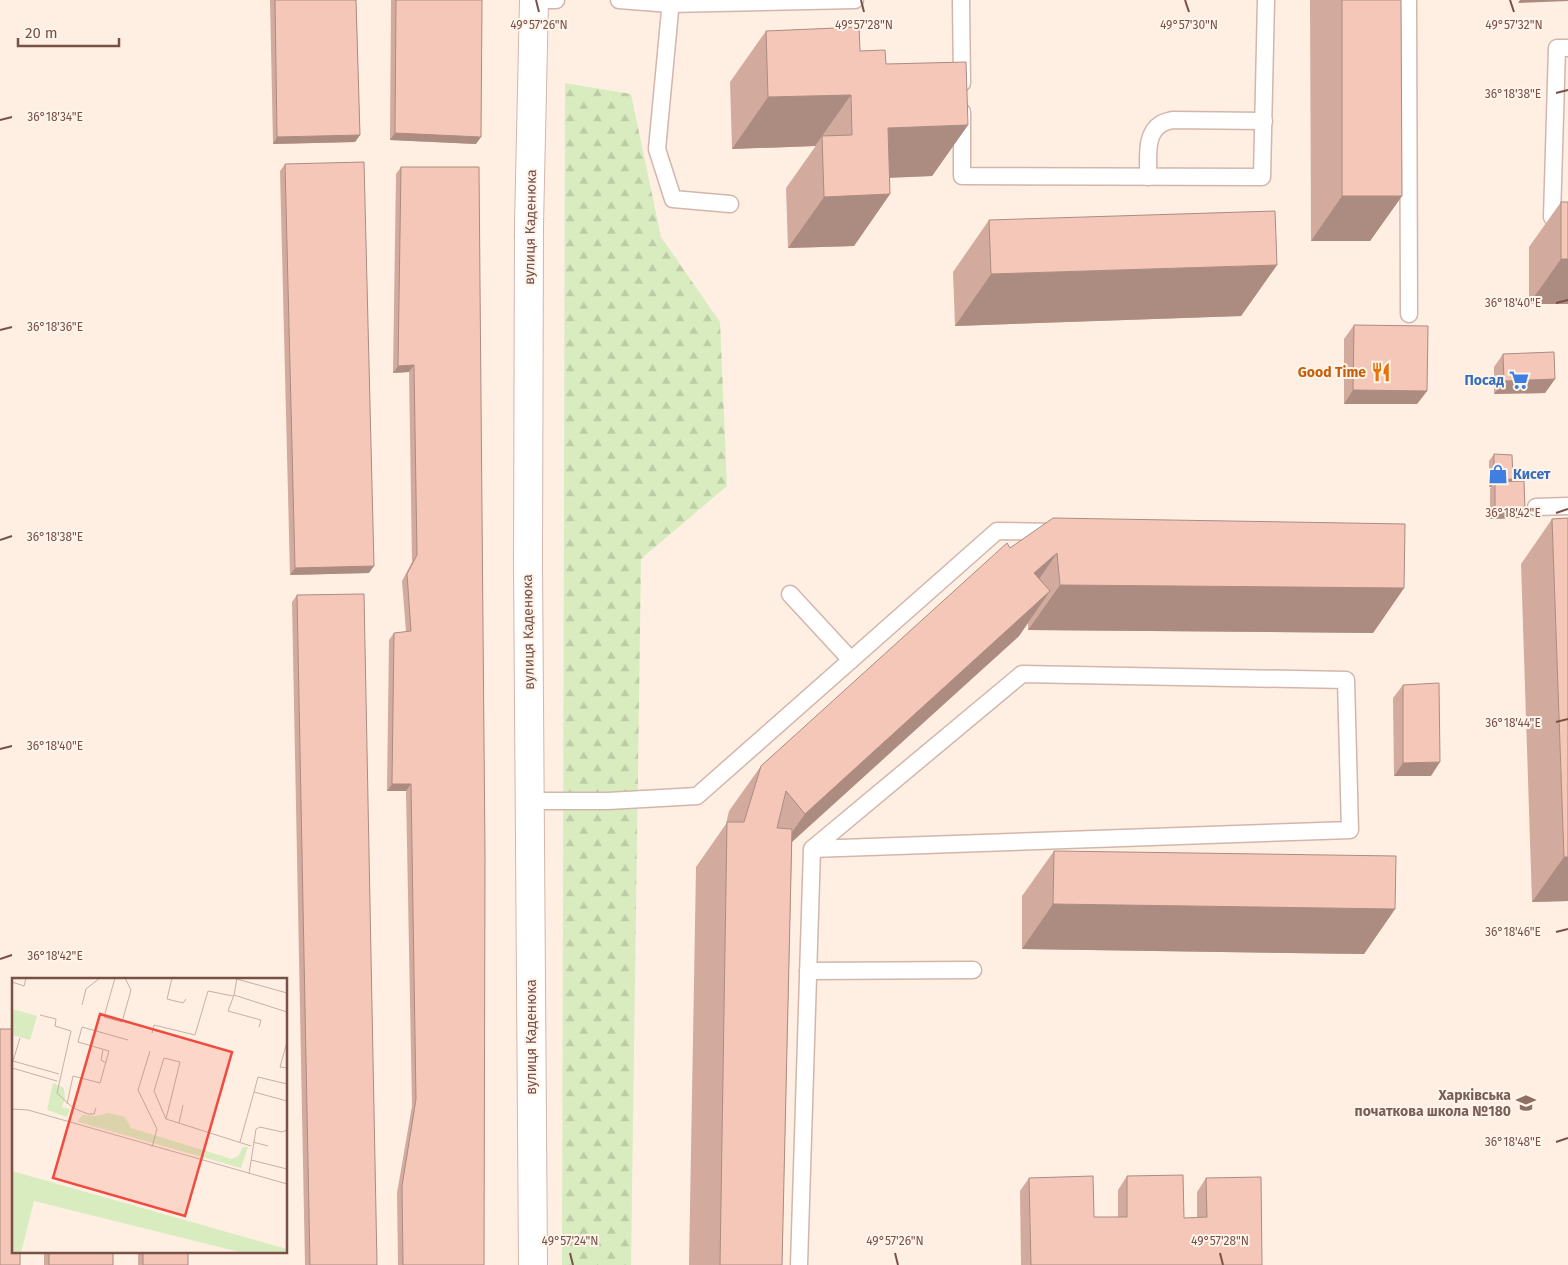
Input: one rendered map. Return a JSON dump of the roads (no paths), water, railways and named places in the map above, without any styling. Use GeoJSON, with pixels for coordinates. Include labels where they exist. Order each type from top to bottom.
{"type":"FeatureCollection","features":[{"type":"Feature","properties":{"kind":"street","name":"вулиця Каденюка"},"geometry":{"type":"LineString","coordinates":[[532,1265],[528,572],[529,244],[534,0]]}},
{"type":"Feature","properties":{"kind":"lane"},"geometry":{"type":"LineString","coordinates":[[534,0],[556,0]]}},
{"type":"Feature","properties":{"kind":"lane"},"geometry":{"type":"LineString","coordinates":[[618,0],[671,2],[855,0]]}},
{"type":"Feature","properties":{"kind":"lane"},"geometry":{"type":"LineString","coordinates":[[961,0],[962,176],[1148,177],[1262,177],[1266,0]]}},
{"type":"Feature","properties":{"kind":"lane"},"geometry":{"type":"LineString","coordinates":[[1408,0],[1409,314]]}},
{"type":"Feature","properties":{"kind":"lane"},"geometry":{"type":"LineString","coordinates":[[671,2],[657,149],[673,199],[730,204]]}},
{"type":"Feature","properties":{"kind":"lane"},"geometry":{"type":"LineString","coordinates":[[1568,48],[1557,48],[1552,217],[1568,217]]}},
{"type":"Feature","properties":{"kind":"lane"},"geometry":{"type":"LineString","coordinates":[[1148,177],[1149,142],[1153,132],[1161,124],[1172,120],[1264,121]]}},
{"type":"Feature","properties":{"kind":"lane"},"geometry":{"type":"LineString","coordinates":[[1536,506],[1568,506]]}},
{"type":"Feature","properties":{"kind":"lane"},"geometry":{"type":"LineString","coordinates":[[530,801],[608,801],[697,796],[997,531],[1066,532]]}},
{"type":"Feature","properties":{"kind":"lane"},"geometry":{"type":"LineString","coordinates":[[790,594],[851,660]]}},
{"type":"Feature","properties":{"kind":"lane"},"geometry":{"type":"LineString","coordinates":[[799,1265],[812,849],[1022,674],[1346,680],[1350,830],[812,849]]}},
{"type":"Feature","properties":{"kind":"lane"},"geometry":{"type":"LineString","coordinates":[[808,971],[973,970]]}},
{"type":"Feature","properties":{"kind":"place","name":"Good Time"},"geometry":{"type":"Point","coordinates":[1381,372]}},
{"type":"Feature","properties":{"kind":"place","name":"Посад"},"geometry":{"type":"Point","coordinates":[1519,380]}},
{"type":"Feature","properties":{"kind":"place","name":"Кисет"},"geometry":{"type":"Point","coordinates":[1498,474]}},
{"type":"Feature","properties":{"kind":"place","name":"Харківська початкова школа №180"},"geometry":{"type":"Point","coordinates":[1526,1103]}}]}
